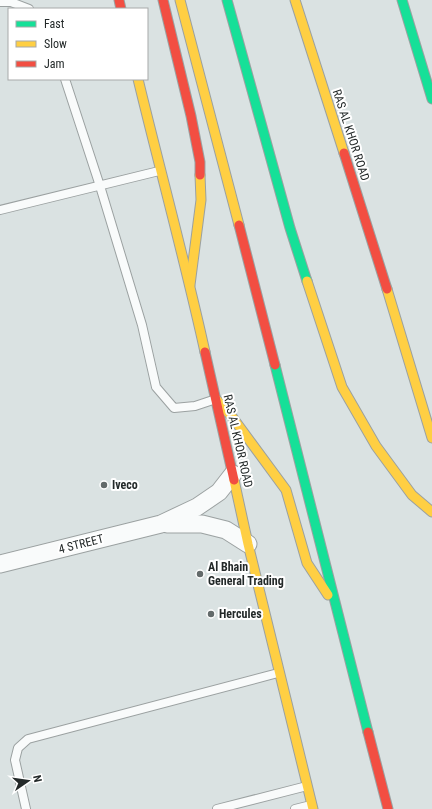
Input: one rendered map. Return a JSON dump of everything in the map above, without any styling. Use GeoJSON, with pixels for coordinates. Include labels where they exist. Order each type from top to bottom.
{"type":"FeatureCollection","features":[{"type":"Feature","properties":{"kind":"main road"},"geometry":{"type":"LineString","coordinates":[[163,0],[191,116],[200,162],[201,200],[190,285]]}},
{"type":"Feature","properties":{"kind":"main road"},"geometry":{"type":"LineString","coordinates":[[180,0],[221,153],[388,809]]}},
{"type":"Feature","properties":{"kind":"main road"},"geometry":{"type":"LineString","coordinates":[[227,0],[290,228],[342,387],[376,446],[412,495],[432,512]]}},
{"type":"Feature","properties":{"kind":"main road","name":"RAS AL KHOR ROAD"},"geometry":{"type":"LineString","coordinates":[[295,0],[383,276],[432,438]]}},
{"type":"Feature","properties":{"kind":"main road"},"geometry":{"type":"LineString","coordinates":[[402,0],[432,99]]}},
{"type":"Feature","properties":{"kind":"main road","name":"RAS AL KHOR ROAD"},"geometry":{"type":"LineString","coordinates":[[138,80],[190,285],[248,544],[312,807]]}},
{"type":"Feature","properties":{"kind":"main road"},"geometry":{"type":"LineString","coordinates":[[216,399],[233,418],[286,490],[307,563],[338,610]]}},
{"type":"Feature","properties":{"kind":"street","name":"4 STREET"},"geometry":{"type":"LineString","coordinates":[[0,564],[161,524],[197,507],[214,496],[233,474]]}},
{"type":"Feature","properties":{"kind":"street","name":"4 STREET"},"geometry":{"type":"LineString","coordinates":[[161,524],[202,524],[226,530],[248,544]]}},
{"type":"Feature","properties":{"kind":"lane"},"geometry":{"type":"LineString","coordinates":[[0,2],[11,2],[26,8]]}},
{"type":"Feature","properties":{"kind":"lane"},"geometry":{"type":"LineString","coordinates":[[65,80],[100,186],[142,325],[156,387],[174,408],[195,406],[216,399]]}},
{"type":"Feature","properties":{"kind":"lane"},"geometry":{"type":"LineString","coordinates":[[0,210],[160,171]]}},
{"type":"Feature","properties":{"kind":"lane"},"geometry":{"type":"LineString","coordinates":[[26,809],[15,760],[18,748],[28,739],[279,672]]}},
{"type":"Feature","properties":{"kind":"lane"},"geometry":{"type":"LineString","coordinates":[[217,809],[307,786]]}},
{"type":"Feature","properties":{"kind":"lane"},"geometry":{"type":"LineString","coordinates":[[295,809],[312,807]]}},
{"type":"Feature","properties":{"kind":"traffic: fast"},"geometry":{"type":"LineString","coordinates":[[227,0],[290,228],[307,281]]}},
{"type":"Feature","properties":{"kind":"traffic: fast"},"geometry":{"type":"LineString","coordinates":[[402,0],[432,99]]}},
{"type":"Feature","properties":{"kind":"traffic: fast"},"geometry":{"type":"LineString","coordinates":[[275,365],[368,732]]}},
{"type":"Feature","properties":{"kind":"traffic: slow"},"geometry":{"type":"LineString","coordinates":[[180,0],[239,225]]}},
{"type":"Feature","properties":{"kind":"traffic: slow"},"geometry":{"type":"LineString","coordinates":[[295,0],[344,153]]}},
{"type":"Feature","properties":{"kind":"traffic: slow"},"geometry":{"type":"LineString","coordinates":[[138,80],[205,352]]}},
{"type":"Feature","properties":{"kind":"traffic: slow"},"geometry":{"type":"LineString","coordinates":[[190,285],[201,200],[200,175]]}},
{"type":"Feature","properties":{"kind":"traffic: slow"},"geometry":{"type":"LineString","coordinates":[[307,281],[342,387],[376,446],[412,495],[432,512]]}},
{"type":"Feature","properties":{"kind":"traffic: slow"},"geometry":{"type":"LineString","coordinates":[[387,289],[432,438]]}},
{"type":"Feature","properties":{"kind":"traffic: slow"},"geometry":{"type":"LineString","coordinates":[[216,399],[233,418],[286,490],[307,563],[328,595]]}},
{"type":"Feature","properties":{"kind":"traffic: slow"},"geometry":{"type":"LineString","coordinates":[[234,480],[248,544],[313,809]]}},
{"type":"Feature","properties":{"kind":"traffic: jam"},"geometry":{"type":"LineString","coordinates":[[119,0],[121,8]]}},
{"type":"Feature","properties":{"kind":"traffic: jam"},"geometry":{"type":"LineString","coordinates":[[163,0],[191,116],[200,162],[200,175]]}},
{"type":"Feature","properties":{"kind":"traffic: jam"},"geometry":{"type":"LineString","coordinates":[[344,153],[387,289]]}},
{"type":"Feature","properties":{"kind":"traffic: jam"},"geometry":{"type":"LineString","coordinates":[[239,225],[275,365]]}},
{"type":"Feature","properties":{"kind":"traffic: jam"},"geometry":{"type":"LineString","coordinates":[[205,352],[234,480]]}},
{"type":"Feature","properties":{"kind":"traffic: jam"},"geometry":{"type":"LineString","coordinates":[[368,732],[388,809]]}},
{"type":"Feature","properties":{"kind":"place","name":"Iveco"},"geometry":{"type":"Point","coordinates":[104,485]}},
{"type":"Feature","properties":{"kind":"place","name":"Al Bhain General Trading"},"geometry":{"type":"Point","coordinates":[200,574]}},
{"type":"Feature","properties":{"kind":"place","name":"Hercules"},"geometry":{"type":"Point","coordinates":[211,614]}}]}
